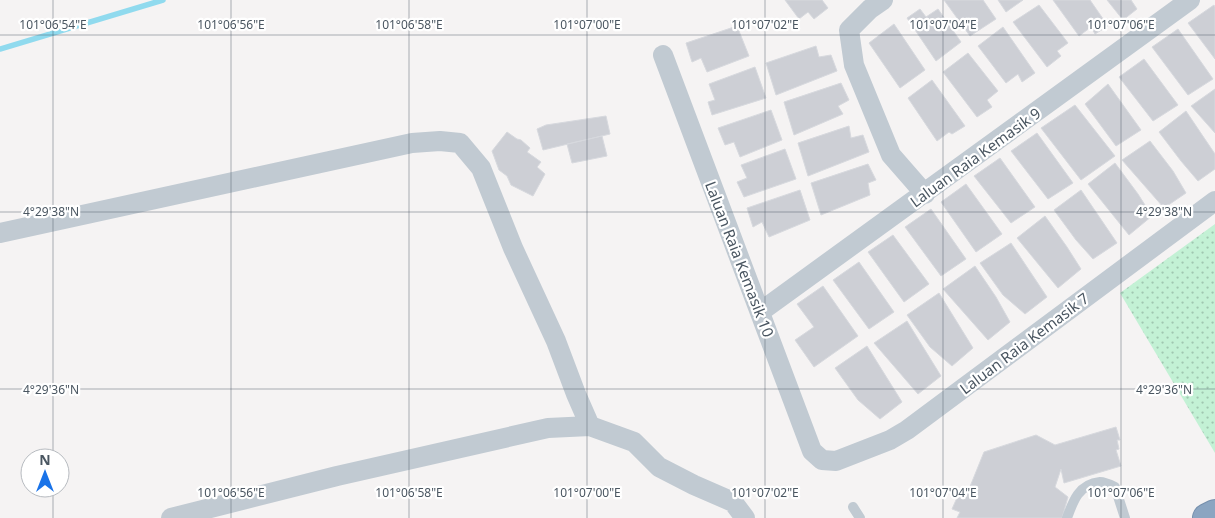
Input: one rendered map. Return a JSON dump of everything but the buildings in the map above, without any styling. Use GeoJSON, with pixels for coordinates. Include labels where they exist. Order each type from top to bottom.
{"type":"FeatureCollection","features":[{"type":"Feature","properties":{"kind":"highway"},"geometry":{"type":"LineString","coordinates":[[1207,518],[1215,514]]}},
{"type":"Feature","properties":{"kind":"street"},"geometry":{"type":"LineString","coordinates":[[882,0],[870,8],[849,30],[854,65],[891,155],[925,194]]}},
{"type":"Feature","properties":{"kind":"street","name":"Laluan Raia Kemasik 9"},"geometry":{"type":"LineString","coordinates":[[760,312],[1190,0]]}},
{"type":"Feature","properties":{"kind":"street","name":"Laluan Raia Kemasik 10"},"geometry":{"type":"LineString","coordinates":[[663,55],[812,451],[822,460]]}},
{"type":"Feature","properties":{"kind":"street"},"geometry":{"type":"LineString","coordinates":[[0,233],[412,143],[440,141],[460,143],[481,168],[513,248],[556,341],[590,426]]}},
{"type":"Feature","properties":{"kind":"street","name":"Laluan Raia Kemasik 7"},"geometry":{"type":"LineString","coordinates":[[822,460],[836,461],[890,440],[907,430],[1215,202]]}},
{"type":"Feature","properties":{"kind":"street"},"geometry":{"type":"LineString","coordinates":[[171,518],[337,476],[548,428],[590,426],[634,442],[658,467],[732,502],[745,518]]}},
{"type":"Feature","properties":{"kind":"lane"},"geometry":{"type":"LineString","coordinates":[[1067,518],[1072,503],[1084,487],[1101,482],[1115,487],[1125,518]]}},
{"type":"Feature","properties":{"kind":"lane"},"geometry":{"type":"LineString","coordinates":[[853,507],[860,518]]}},
{"type":"Feature","properties":{"kind":"green space"},"geometry":{"type":"Polygon","coordinates":[[[1215,224],[1215,453],[1120,293],[1215,224]]]}},
{"type":"Feature","properties":{"kind":"waterway"},"geometry":{"type":"LineString","coordinates":[[0,49],[163,0]]}}]}
